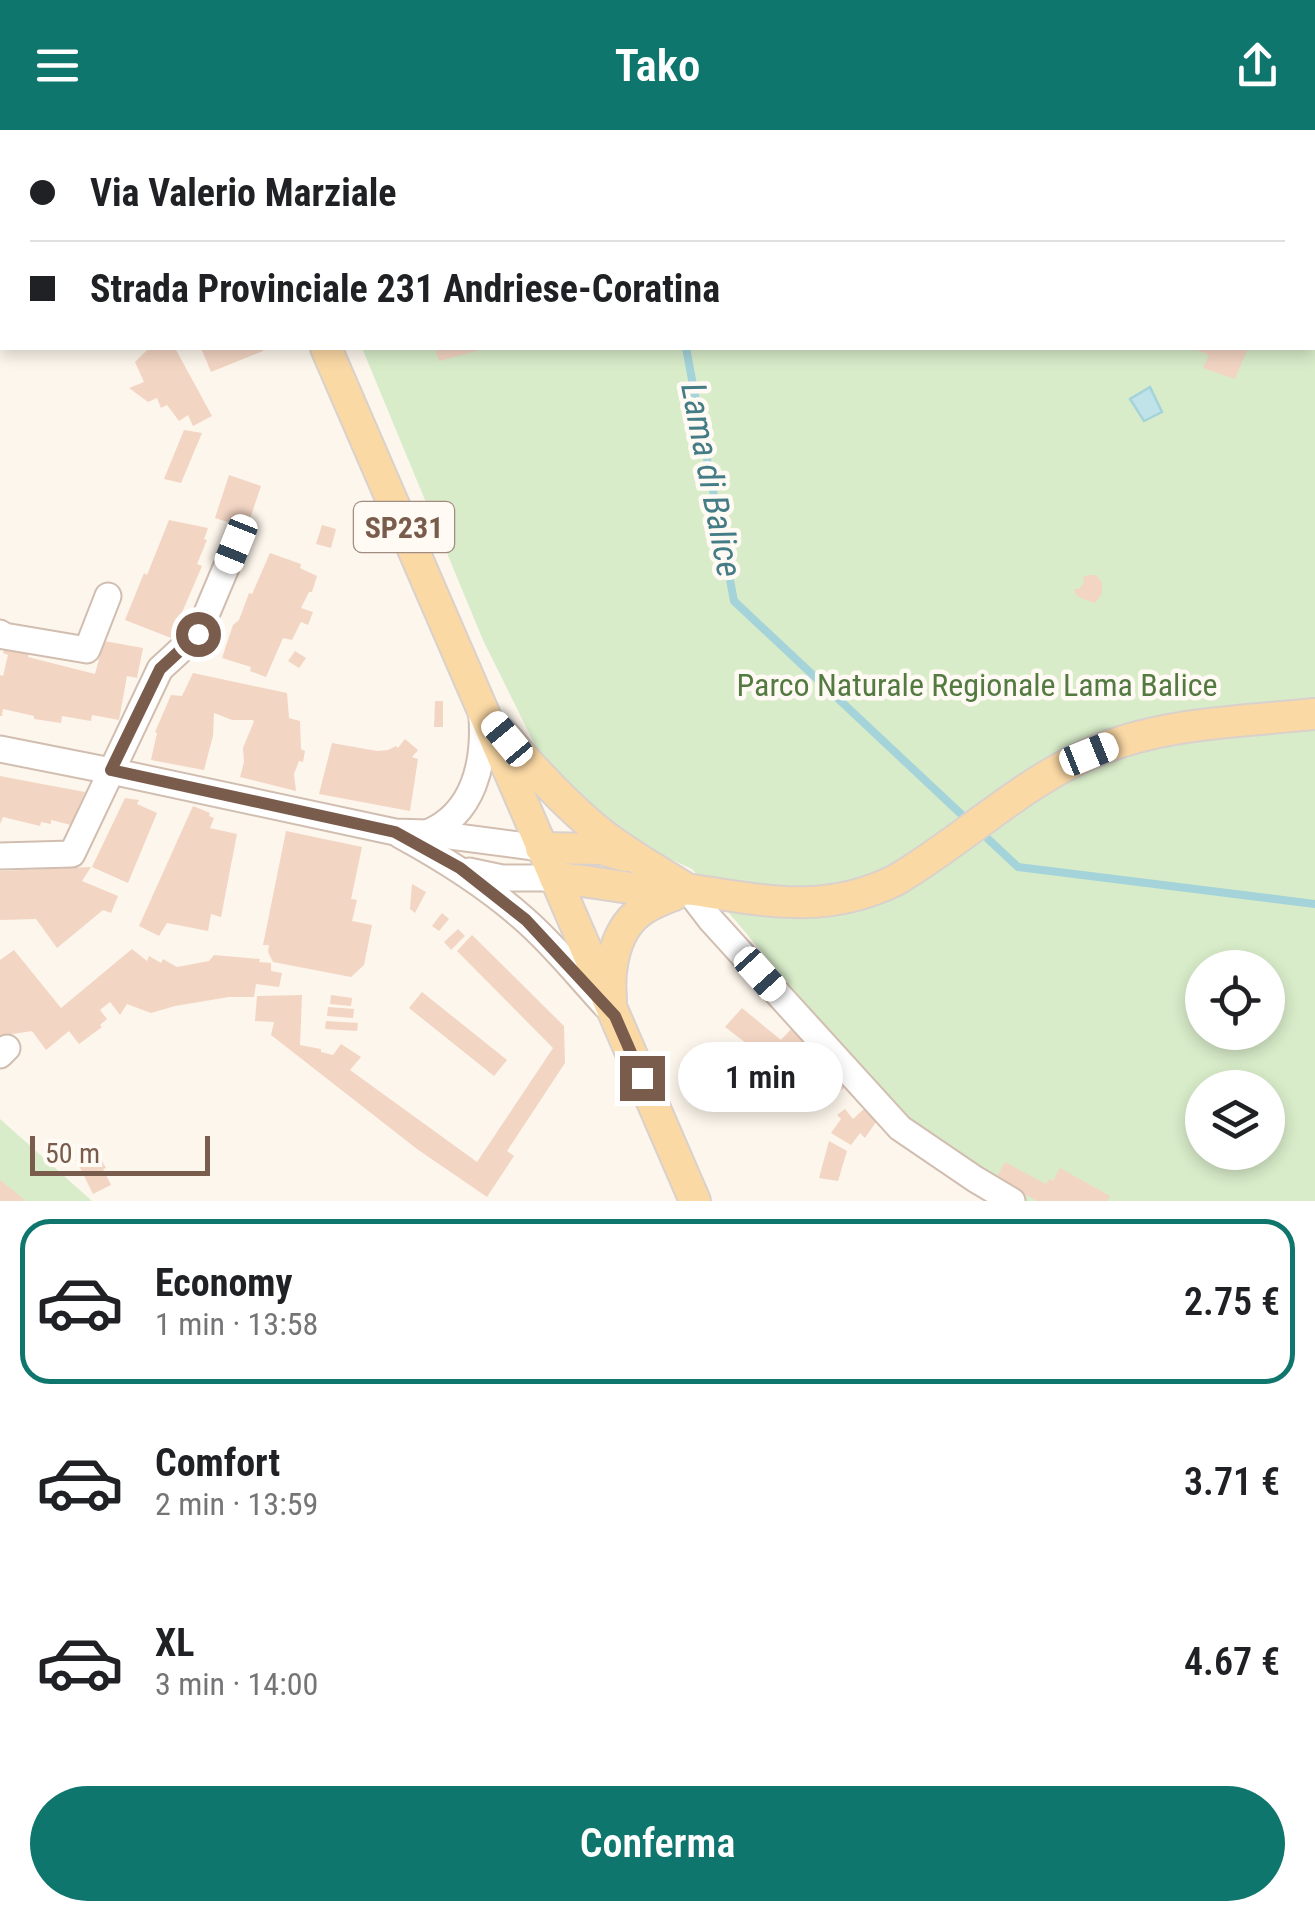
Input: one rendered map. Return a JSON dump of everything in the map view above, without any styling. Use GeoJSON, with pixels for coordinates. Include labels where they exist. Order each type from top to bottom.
{"type":"FeatureCollection","features":[{"type":"Feature","properties":{"kind":"main road","name":"SP231"},"geometry":{"type":"LineString","coordinates":[[327,350],[696,1201]]}},
{"type":"Feature","properties":{"kind":"main road"},"geometry":{"type":"LineString","coordinates":[[482,707],[560,798],[596,829],[687,889]]}},
{"type":"Feature","properties":{"kind":"main road"},"geometry":{"type":"LineString","coordinates":[[555,878],[653,891],[687,889],[786,903],[818,903],[856,896],[905,874],[1050,774],[1089,754],[1185,726],[1315,714]]}},
{"type":"Feature","properties":{"kind":"main road"},"geometry":{"type":"LineString","coordinates":[[542,848],[601,849],[643,861]]}},
{"type":"Feature","properties":{"kind":"main road"},"geometry":{"type":"LineString","coordinates":[[615,1016],[610,978],[622,934],[640,911],[687,889]]}},
{"type":"Feature","properties":{"kind":"street"},"geometry":{"type":"LineString","coordinates":[[0,856],[72,854],[160,669],[198,634],[236,544]]}},
{"type":"Feature","properties":{"kind":"street"},"geometry":{"type":"LineString","coordinates":[[0,633],[87,650],[108,596]]}},
{"type":"Feature","properties":{"kind":"street"},"geometry":{"type":"LineString","coordinates":[[427,833],[458,812],[474,785],[482,751],[482,707]]}},
{"type":"Feature","properties":{"kind":"street"},"geometry":{"type":"LineString","coordinates":[[0,749],[395,832],[542,848]]}},
{"type":"Feature","properties":{"kind":"street"},"geometry":{"type":"LineString","coordinates":[[395,832],[460,868],[526,920],[615,1016]]}},
{"type":"Feature","properties":{"kind":"street"},"geometry":{"type":"LineString","coordinates":[[460,868],[502,878],[555,878]]}},
{"type":"Feature","properties":{"kind":"street"},"geometry":{"type":"LineString","coordinates":[[687,889],[900,1128],[1012,1201]]}},
{"type":"Feature","properties":{"kind":"green space","name":"Parco Naturale Regionale Lama Balice"},"geometry":{"type":"Polygon","coordinates":[[[363,350],[1315,350],[1315,1201],[1026,1201],[921,1141],[692,869],[620,836],[538,751],[483,640],[363,350]]]}},
{"type":"Feature","properties":{"kind":"green space"},"geometry":{"type":"Polygon","coordinates":[[[0,1119],[92,1201],[0,1201],[0,1119]]]}},
{"type":"Feature","properties":{"kind":"water"},"geometry":{"type":"Polygon","coordinates":[[[1150,387],[1162,412],[1144,421],[1130,399],[1150,387]]]}},
{"type":"Feature","properties":{"kind":"building"},"geometry":{"type":"Polygon","coordinates":[[[147,350],[176,350],[212,416],[193,426],[188,415],[179,421],[167,405],[161,408],[157,398],[148,402],[129,388],[144,382],[135,362],[147,350]]]}},
{"type":"Feature","properties":{"kind":"building"},"geometry":{"type":"Polygon","coordinates":[[[202,350],[263,350],[263,351],[211,372],[202,350]]]}},
{"type":"Feature","properties":{"kind":"building"},"geometry":{"type":"Polygon","coordinates":[[[436,350],[480,350],[439,361],[436,350]]]}},
{"type":"Feature","properties":{"kind":"building"},"geometry":{"type":"Polygon","coordinates":[[[1196,350],[1247,350],[1235,379],[1203,368],[1209,355],[1196,350]]]}},
{"type":"Feature","properties":{"kind":"building"},"geometry":{"type":"Polygon","coordinates":[[[184,430],[202,433],[181,483],[164,479],[184,430]]]}},
{"type":"Feature","properties":{"kind":"building"},"geometry":{"type":"Polygon","coordinates":[[[229,475],[261,486],[247,528],[215,518],[229,475]]]}},
{"type":"Feature","properties":{"kind":"building"},"geometry":{"type":"Polygon","coordinates":[[[169,520],[208,528],[197,564],[202,566],[171,638],[125,620],[169,520]]]}},
{"type":"Feature","properties":{"kind":"building"},"geometry":{"type":"Polygon","coordinates":[[[322,525],[336,529],[331,548],[316,544],[322,525]]]}},
{"type":"Feature","properties":{"kind":"building"},"geometry":{"type":"Polygon","coordinates":[[[270,553],[301,564],[300,568],[317,576],[301,608],[313,612],[308,625],[301,622],[292,640],[283,638],[266,677],[250,671],[251,667],[222,658],[233,625],[239,620],[270,553]]]}},
{"type":"Feature","properties":{"kind":"building"},"geometry":{"type":"Polygon","coordinates":[[[1096,575],[1102,582],[1102,594],[1095,603],[1076,595],[1074,589],[1079,589],[1083,577],[1096,575]]]}},
{"type":"Feature","properties":{"kind":"building"},"geometry":{"type":"Polygon","coordinates":[[[104,641],[143,648],[137,678],[127,676],[119,720],[92,715],[91,721],[62,716],[61,723],[3,709],[0,716],[0,675],[3,676],[8,655],[3,653],[5,644],[31,647],[28,657],[95,674],[104,641]]]}},
{"type":"Feature","properties":{"kind":"building"},"geometry":{"type":"Polygon","coordinates":[[[295,651],[306,658],[299,668],[288,661],[295,651]]]}},
{"type":"Feature","properties":{"kind":"building"},"geometry":{"type":"Polygon","coordinates":[[[193,673],[287,693],[289,718],[300,721],[301,749],[305,751],[294,774],[296,791],[240,777],[243,748],[252,720],[232,720],[214,713],[204,770],[151,760],[155,732],[171,695],[182,696],[193,673]]]}},
{"type":"Feature","properties":{"kind":"building"},"geometry":{"type":"Polygon","coordinates":[[[435,701],[443,701],[443,727],[434,727],[435,701]]]}},
{"type":"Feature","properties":{"kind":"building"},"geometry":{"type":"Polygon","coordinates":[[[405,739],[418,750],[412,757],[418,759],[410,811],[319,794],[332,743],[377,751],[398,748],[405,739]]]}},
{"type":"Feature","properties":{"kind":"building"},"geometry":{"type":"Polygon","coordinates":[[[0,776],[85,792],[71,825],[51,820],[51,824],[41,822],[40,826],[3,817],[0,824],[0,776]]]}},
{"type":"Feature","properties":{"kind":"building"},"geometry":{"type":"Polygon","coordinates":[[[125,798],[139,800],[137,804],[157,813],[128,883],[92,867],[125,798]]]}},
{"type":"Feature","properties":{"kind":"building"},"geometry":{"type":"Polygon","coordinates":[[[193,806],[214,818],[210,828],[237,834],[221,917],[211,914],[208,931],[167,923],[159,936],[139,926],[193,806]]]}},
{"type":"Feature","properties":{"kind":"building"},"geometry":{"type":"Polygon","coordinates":[[[286,831],[362,847],[351,899],[357,900],[352,921],[372,925],[364,965],[351,977],[273,962],[269,945],[263,945],[286,831]]]}},
{"type":"Feature","properties":{"kind":"building"},"geometry":{"type":"Polygon","coordinates":[[[91,867],[82,881],[118,896],[111,913],[103,910],[57,948],[36,919],[0,920],[0,871],[91,867]]]}},
{"type":"Feature","properties":{"kind":"building"},"geometry":{"type":"Polygon","coordinates":[[[412,884],[426,892],[415,913],[410,909],[412,884]]]}},
{"type":"Feature","properties":{"kind":"building"},"geometry":{"type":"Polygon","coordinates":[[[442,913],[449,919],[439,931],[432,926],[442,913]]]}},
{"type":"Feature","properties":{"kind":"building"},"geometry":{"type":"Polygon","coordinates":[[[458,929],[465,936],[451,950],[444,942],[458,929]]]}},
{"type":"Feature","properties":{"kind":"building"},"geometry":{"type":"Polygon","coordinates":[[[472,935],[564,1026],[565,1063],[507,1151],[514,1156],[487,1197],[417,1149],[271,1035],[274,1022],[255,1021],[257,996],[302,995],[300,1045],[333,1055],[341,1044],[361,1057],[350,1070],[477,1162],[553,1048],[457,951],[472,935]]]}},
{"type":"Feature","properties":{"kind":"building"},"geometry":{"type":"Polygon","coordinates":[[[132,949],[147,961],[149,956],[177,967],[209,961],[214,955],[260,959],[259,962],[271,963],[271,971],[282,973],[279,987],[256,984],[254,997],[229,997],[151,1013],[127,1004],[120,1015],[110,1002],[100,1010],[107,1019],[102,1027],[79,1044],[69,1031],[46,1050],[32,1031],[0,1036],[0,960],[14,950],[61,1008],[132,949]]]}},
{"type":"Feature","properties":{"kind":"building"},"geometry":{"type":"Polygon","coordinates":[[[422,992],[507,1060],[494,1076],[409,1008],[422,992]]]}},
{"type":"Feature","properties":{"kind":"building"},"geometry":{"type":"Polygon","coordinates":[[[331,995],[352,998],[351,1006],[330,1004],[331,995]]]}},
{"type":"Feature","properties":{"kind":"building"},"geometry":{"type":"Polygon","coordinates":[[[328,1007],[354,1009],[353,1018],[327,1016],[328,1007]]]}},
{"type":"Feature","properties":{"kind":"building"},"geometry":{"type":"Polygon","coordinates":[[[742,1008],[781,1040],[793,1027],[815,1049],[804,1063],[828,1083],[837,1075],[846,1086],[826,1104],[725,1027],[742,1008]]]}},
{"type":"Feature","properties":{"kind":"building"},"geometry":{"type":"Polygon","coordinates":[[[326,1021],[358,1023],[357,1031],[325,1029],[326,1021]]]}},
{"type":"Feature","properties":{"kind":"building"},"geometry":{"type":"Polygon","coordinates":[[[865,1108],[876,1122],[865,1138],[860,1133],[851,1145],[831,1133],[841,1119],[837,1115],[845,1109],[853,1119],[865,1108]]]}},
{"type":"Feature","properties":{"kind":"building"},"geometry":{"type":"Polygon","coordinates":[[[829,1141],[847,1151],[838,1181],[819,1178],[829,1141]]]}},
{"type":"Feature","properties":{"kind":"building"},"geometry":{"type":"Polygon","coordinates":[[[96,1150],[111,1185],[93,1194],[76,1160],[96,1150]]]}},
{"type":"Feature","properties":{"kind":"building"},"geometry":{"type":"Polygon","coordinates":[[[1005,1162],[1046,1184],[1049,1179],[1053,1181],[1060,1168],[1110,1196],[1107,1201],[1037,1201],[996,1178],[1005,1162]]]}},
{"type":"Feature","properties":{"kind":"building"},"geometry":{"type":"Polygon","coordinates":[[[0,1180],[26,1201],[0,1201],[0,1180]]]}},
{"type":"Feature","properties":{"kind":"waterway","name":"Lama di Balice"},"geometry":{"type":"LineString","coordinates":[[686,350],[734,601],[961,814]]}},
{"type":"Feature","properties":{"kind":"waterway","name":"Lama di Balice"},"geometry":{"type":"LineString","coordinates":[[988,839],[1018,867],[1315,904]]}},
{"type":"Feature","properties":{"kind":"route"},"geometry":{"type":"LineString","coordinates":[[198,634],[160,669],[111,770],[395,832],[460,868],[526,920],[615,1016],[642,1078]]}}]}
